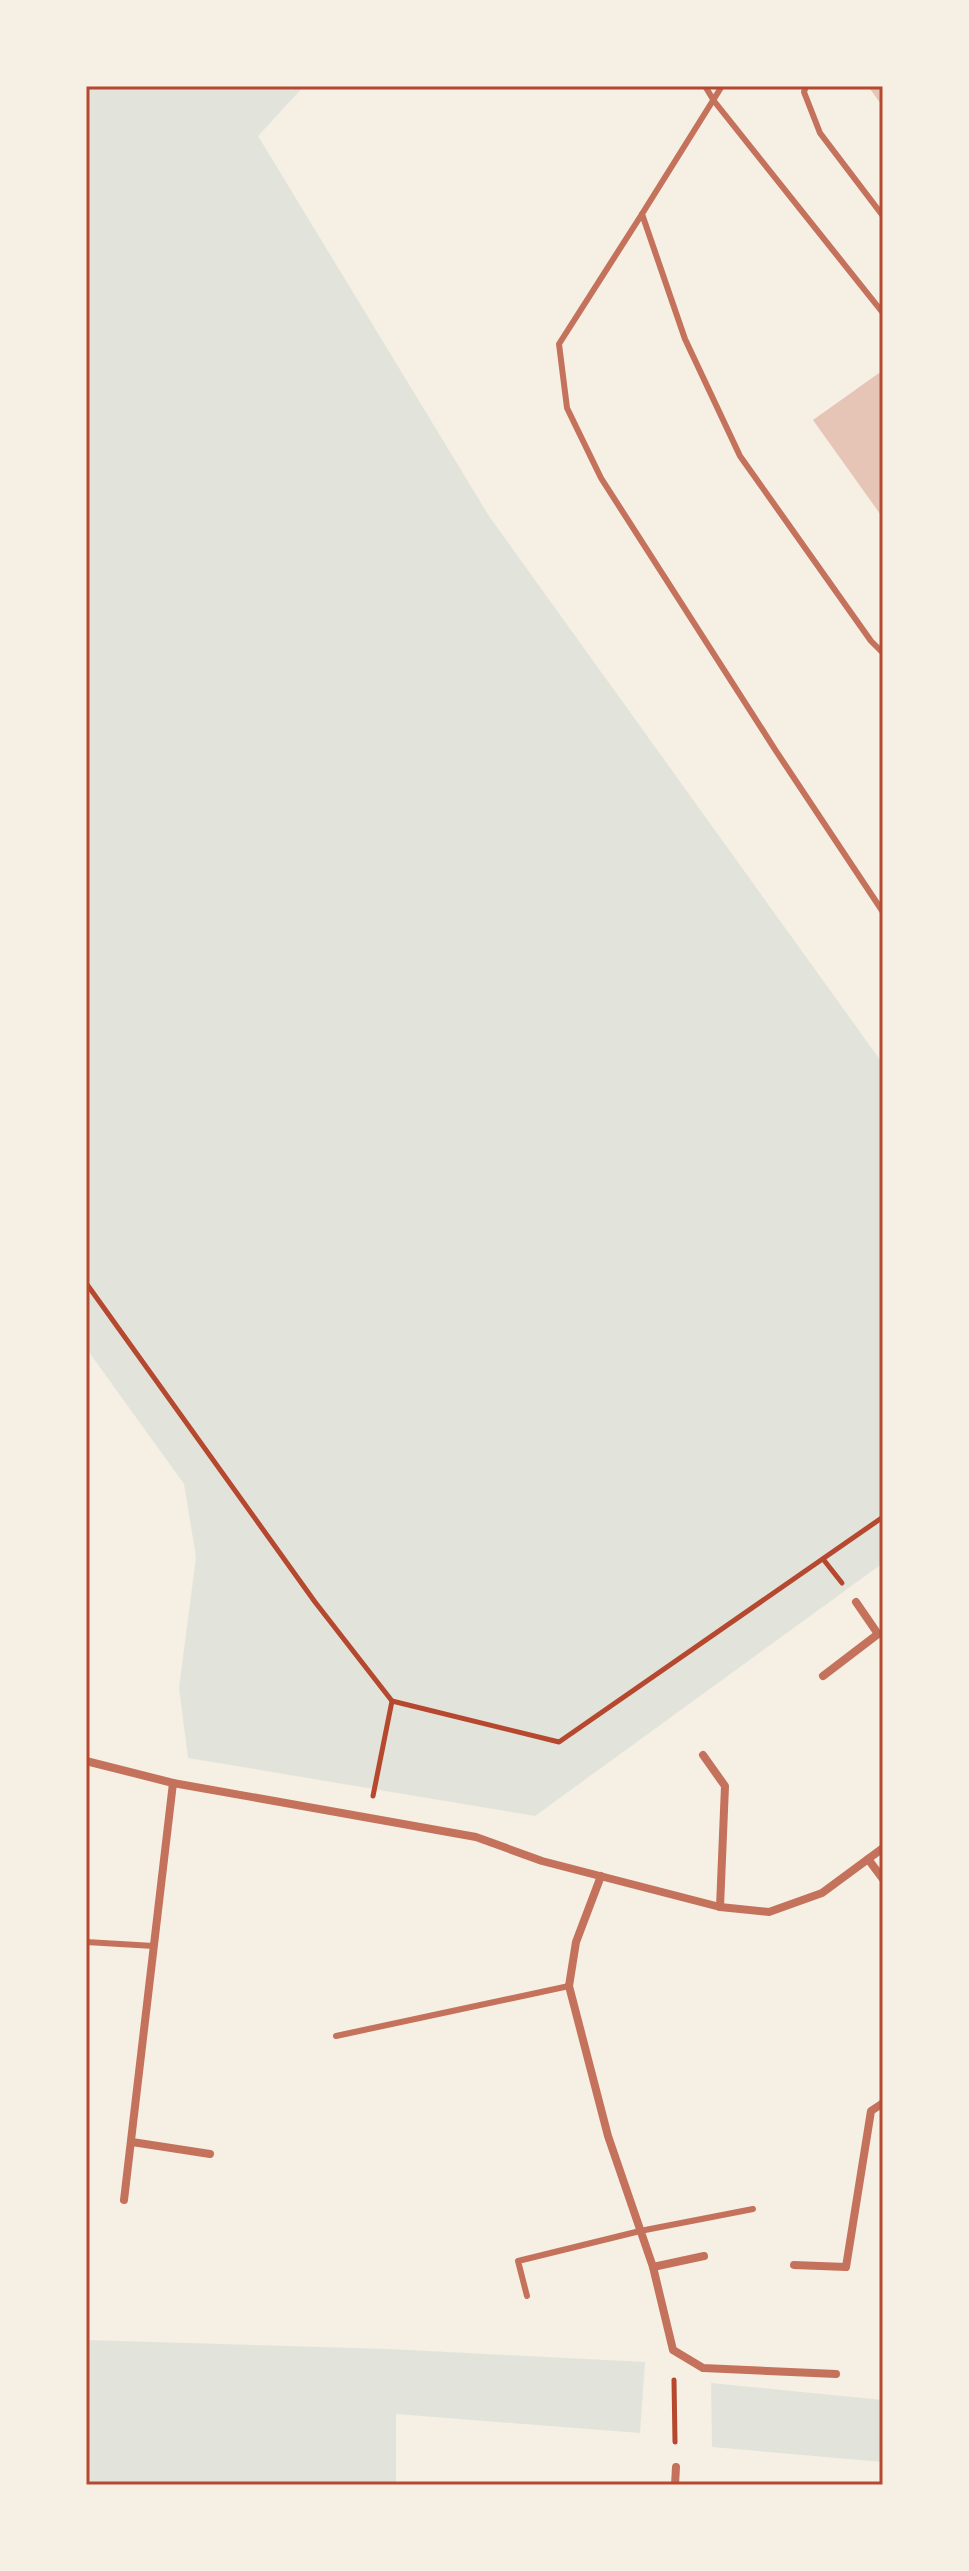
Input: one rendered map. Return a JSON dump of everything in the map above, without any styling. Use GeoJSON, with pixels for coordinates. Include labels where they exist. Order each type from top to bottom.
{"type":"FeatureCollection","features":[{"type":"Feature","properties":{"kind":"street"},"geometry":{"type":"LineString","coordinates":[[823,1676],[880,1634],[856,1602]]}},
{"type":"Feature","properties":{"kind":"street"},"geometry":{"type":"LineString","coordinates":[[703,1755],[725,1786],[720,1907]]}},
{"type":"Feature","properties":{"kind":"street"},"geometry":{"type":"LineString","coordinates":[[86,1761],[173,1783],[476,1837],[542,1861],[720,1907],[769,1912],[822,1893],[883,1848]]}},
{"type":"Feature","properties":{"kind":"street"},"geometry":{"type":"LineString","coordinates":[[124,2200],[173,1783]]}},
{"type":"Feature","properties":{"kind":"street"},"geometry":{"type":"LineString","coordinates":[[868,1859],[883,1879]]}},
{"type":"Feature","properties":{"kind":"street"},"geometry":{"type":"LineString","coordinates":[[601,1876],[576,1942],[569,1986],[608,2136],[653,2267],[673,2350],[703,2368],[836,2374]]}},
{"type":"Feature","properties":{"kind":"street"},"geometry":{"type":"LineString","coordinates":[[794,2265],[846,2267],[871,2111],[883,2103]]}},
{"type":"Feature","properties":{"kind":"street"},"geometry":{"type":"LineString","coordinates":[[132,2142],[210,2154]]}},
{"type":"Feature","properties":{"kind":"street"},"geometry":{"type":"LineString","coordinates":[[653,2267],[704,2256]]}},
{"type":"Feature","properties":{"kind":"street"},"geometry":{"type":"LineString","coordinates":[[675,2485],[676,2467]]}},
{"type":"Feature","properties":{"kind":"lane"},"geometry":{"type":"LineString","coordinates":[[705,86],[883,313]]}},
{"type":"Feature","properties":{"kind":"lane"},"geometry":{"type":"LineString","coordinates":[[722,86],[559,344],[567,408],[601,478],[883,912]]}},
{"type":"Feature","properties":{"kind":"lane"},"geometry":{"type":"LineString","coordinates":[[806,86],[804,92],[820,133],[883,216]]}},
{"type":"Feature","properties":{"kind":"lane"},"geometry":{"type":"LineString","coordinates":[[642,214],[685,339],[740,456],[871,641],[883,653]]}},
{"type":"Feature","properties":{"kind":"lane"},"geometry":{"type":"LineString","coordinates":[[86,1942],[154,1946]]}},
{"type":"Feature","properties":{"kind":"lane"},"geometry":{"type":"LineString","coordinates":[[336,2036],[569,1986]]}},
{"type":"Feature","properties":{"kind":"lane"},"geometry":{"type":"LineString","coordinates":[[527,2296],[518,2261],[640,2231],[753,2209]]}},
{"type":"Feature","properties":{"kind":"path"},"geometry":{"type":"LineString","coordinates":[[86,1283],[315,1602],[392,1701],[559,1742],[883,1517]]}},
{"type":"Feature","properties":{"kind":"path"},"geometry":{"type":"LineString","coordinates":[[369,1816],[392,1701]]}},
{"type":"Feature","properties":{"kind":"path"},"geometry":{"type":"LineString","coordinates":[[673,2350],[676,2467]]}},
{"type":"Feature","properties":{"kind":"shaded area"},"geometry":{"type":"Polygon","coordinates":[[[86,86],[304,86],[258,136],[489,516],[883,1064],[883,1563],[535,1816],[188,1758],[179,1688],[196,1557],[184,1484],[86,1348],[86,86]]]}},
{"type":"Feature","properties":{"kind":"shaded area"},"geometry":{"type":"Polygon","coordinates":[[[86,2340],[389,2349],[645,2362],[640,2433],[396,2414],[396,2485],[86,2485],[86,2340]]]}},
{"type":"Feature","properties":{"kind":"shaded area"},"geometry":{"type":"Polygon","coordinates":[[[711,2383],[883,2400],[883,2462],[712,2447],[711,2383]]]}},
{"type":"Feature","properties":{"kind":"building"},"geometry":{"type":"Polygon","coordinates":[[[868,86],[883,86],[883,107],[868,86]]]}},
{"type":"Feature","properties":{"kind":"building"},"geometry":{"type":"Polygon","coordinates":[[[879,373],[883,379],[883,518],[813,420],[879,373]]]}}]}
